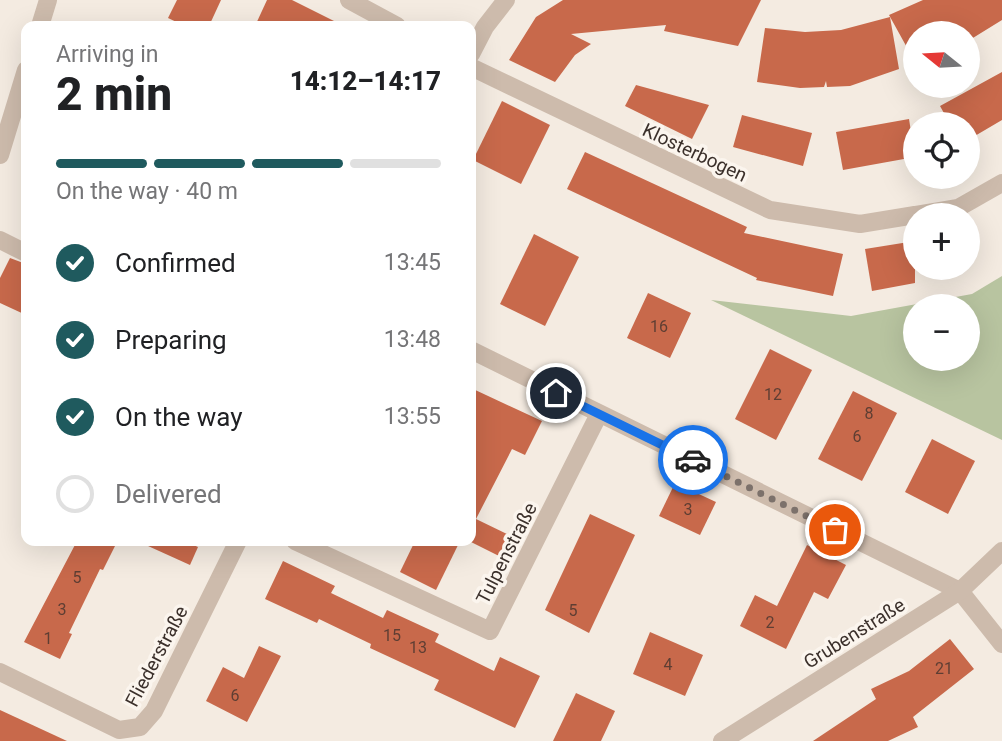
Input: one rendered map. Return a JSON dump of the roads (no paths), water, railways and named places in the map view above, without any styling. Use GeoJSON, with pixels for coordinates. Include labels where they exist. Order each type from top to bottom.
{"type":"FeatureCollection","features":[{"type":"Feature","properties":{"kind":"street"},"geometry":{"type":"LineString","coordinates":[[42,21],[48,0]]}},
{"type":"Feature","properties":{"kind":"street"},"geometry":{"type":"LineString","coordinates":[[349,0],[388,21]]}},
{"type":"Feature","properties":{"kind":"street"},"geometry":{"type":"LineString","coordinates":[[476,44],[485,27],[506,0]]}},
{"type":"Feature","properties":{"kind":"street","name":"Klosterbogen"},"geometry":{"type":"LineString","coordinates":[[476,69],[770,210],[860,225],[903,217]]}},
{"type":"Feature","properties":{"kind":"street"},"geometry":{"type":"LineString","coordinates":[[0,155],[21,86]]}},
{"type":"Feature","properties":{"kind":"street","name":"Klosterbogen"},"geometry":{"type":"LineString","coordinates":[[967,203],[1002,183]]}},
{"type":"Feature","properties":{"kind":"street"},"geometry":{"type":"LineString","coordinates":[[0,240],[21,250]]}},
{"type":"Feature","properties":{"kind":"street"},"geometry":{"type":"LineString","coordinates":[[476,352],[960,592],[1002,644]]}},
{"type":"Feature","properties":{"kind":"street","name":"Tulpenstraße"},"geometry":{"type":"LineString","coordinates":[[306,546],[490,631],[599,414]]}},
{"type":"Feature","properties":{"kind":"street","name":"Fliederstraße"},"geometry":{"type":"LineString","coordinates":[[0,673],[119,730],[141,727],[155,711],[236,546]]}},
{"type":"Feature","properties":{"kind":"street","name":"Grubenstraße"},"geometry":{"type":"LineString","coordinates":[[722,741],[960,592],[1002,551]]}}]}
